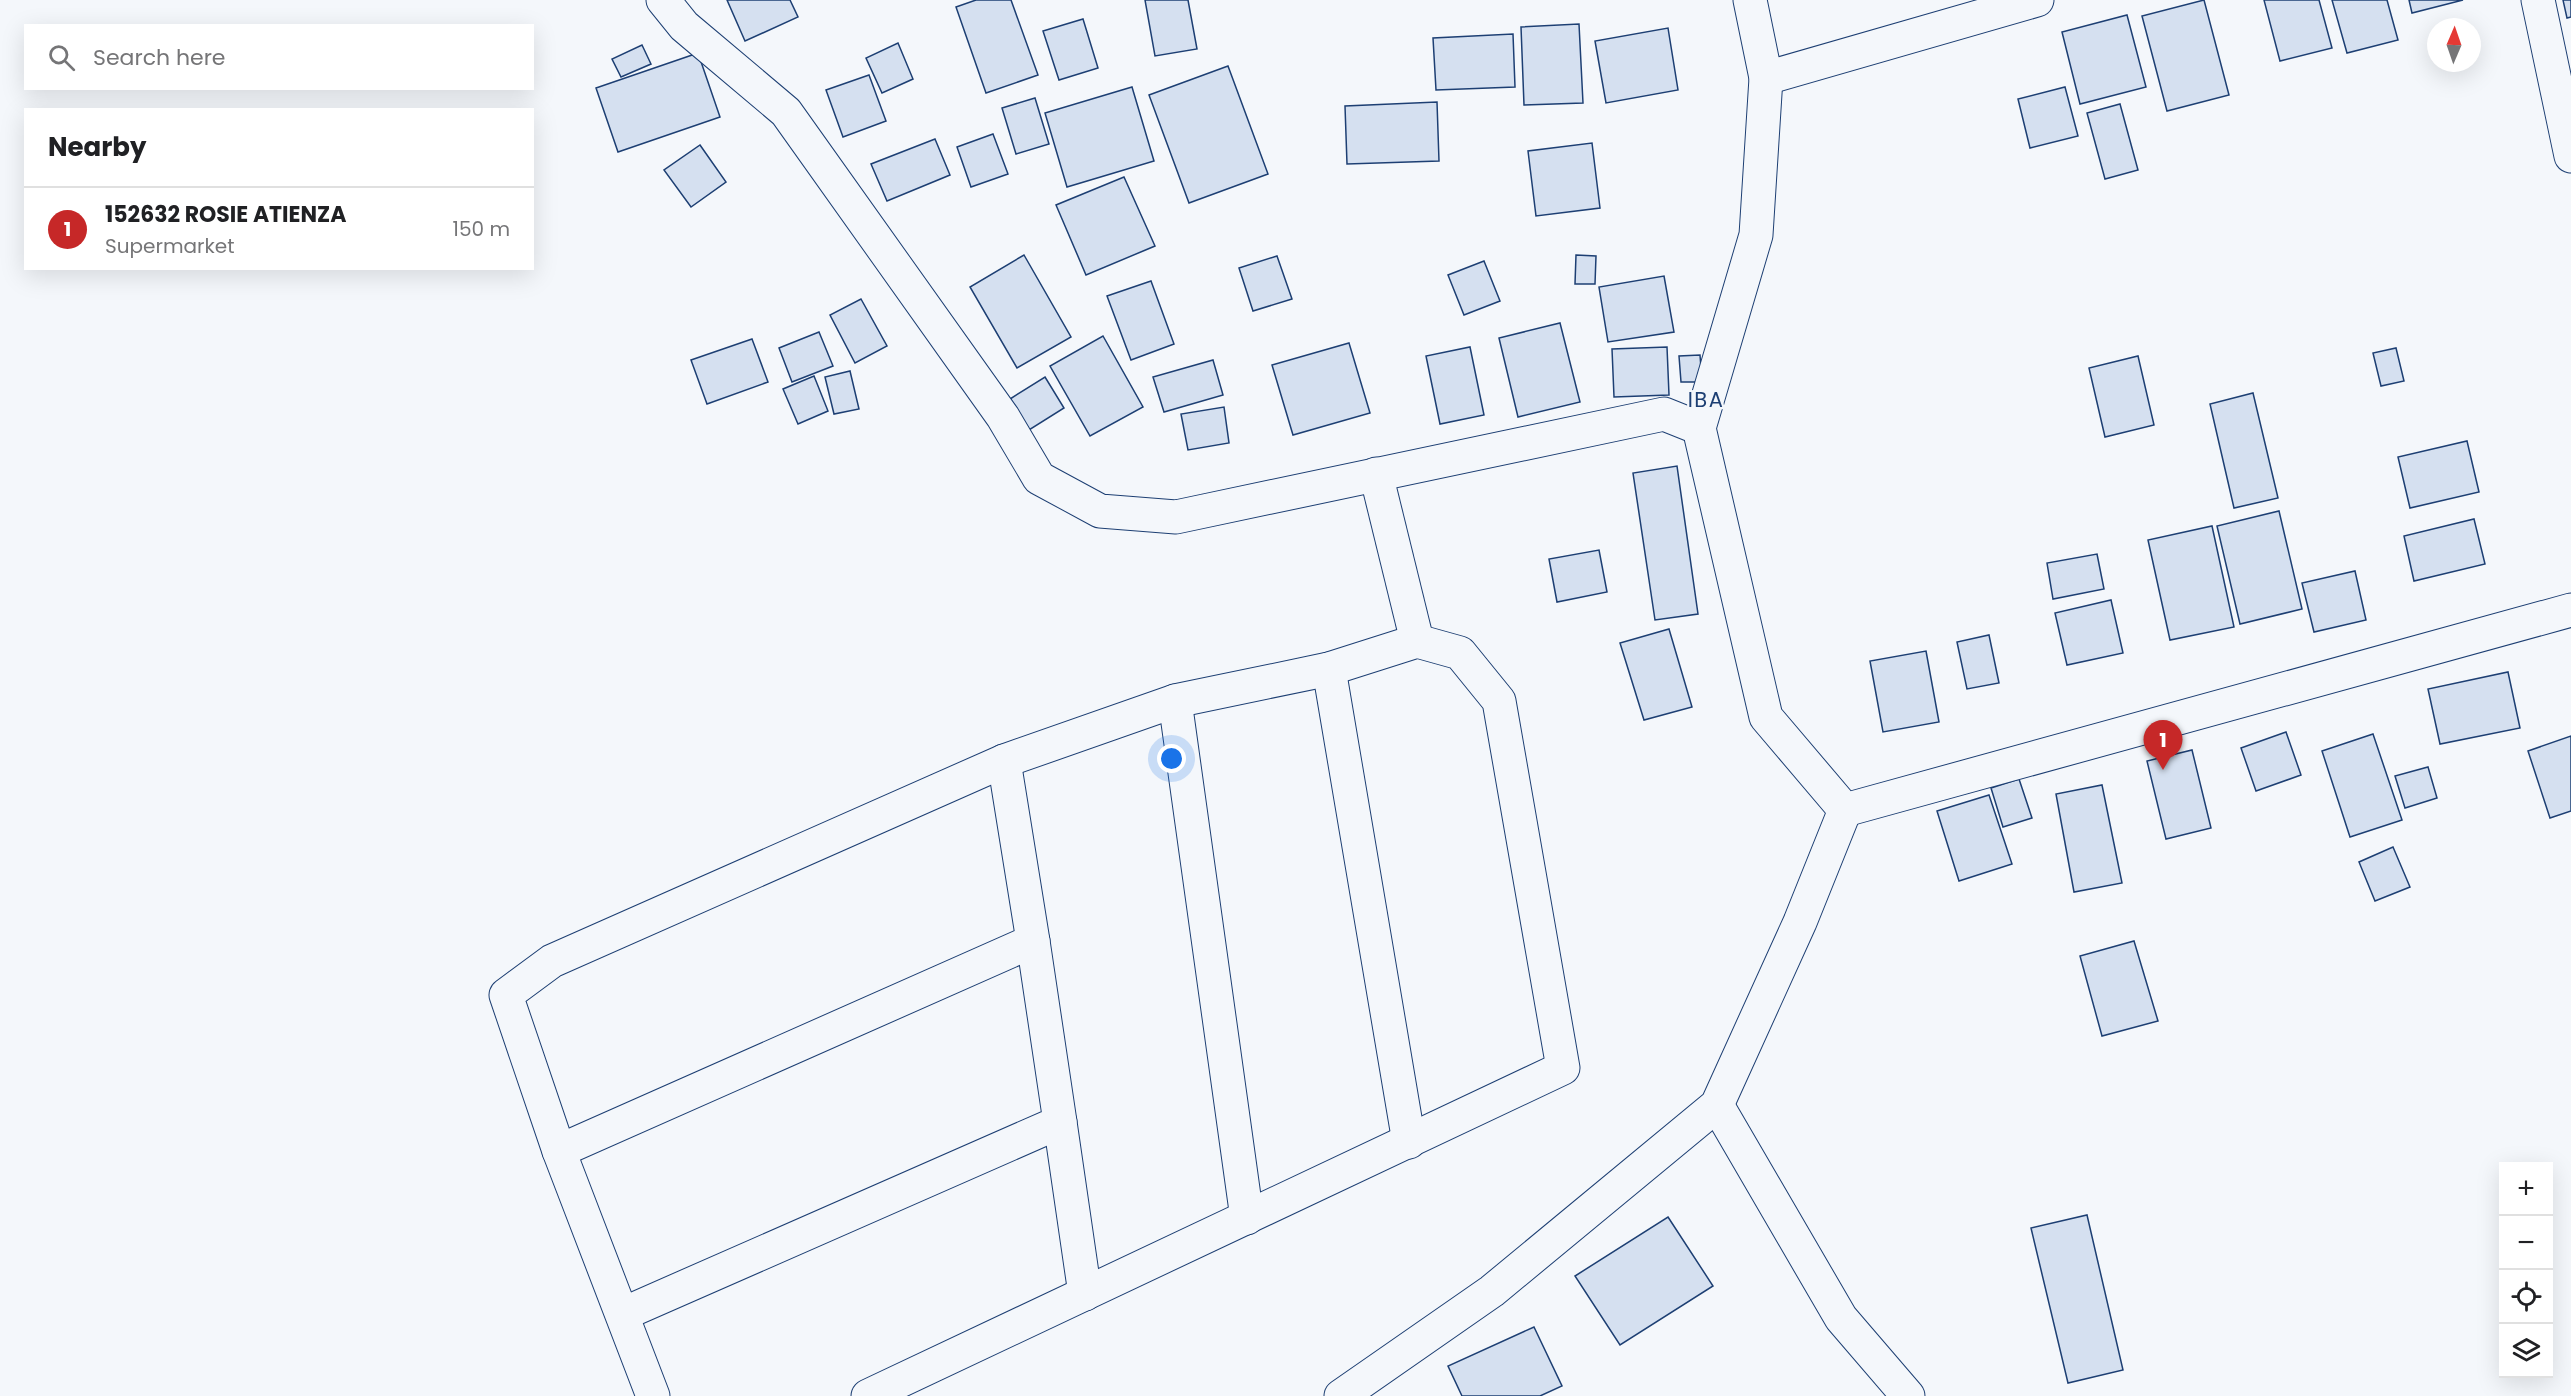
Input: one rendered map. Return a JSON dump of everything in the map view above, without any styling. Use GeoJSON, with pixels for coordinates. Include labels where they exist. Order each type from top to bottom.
{"type":"FeatureCollection","features":[{"type":"Feature","properties":{"kind":"street"},"geometry":{"type":"LineString","coordinates":[[663,0],[684,26],[786,112],[1002,417],[1039,478],[1100,511],[1176,517],[1664,414],[1699,428]]}},
{"type":"Feature","properties":{"kind":"street"},"geometry":{"type":"LineString","coordinates":[[1750,0],[1766,78],[1756,235],[1699,428],[1766,717],[1845,810]]}},
{"type":"Feature","properties":{"kind":"street"},"geometry":{"type":"LineString","coordinates":[[1766,78],[2037,0]]}},
{"type":"Feature","properties":{"kind":"street"},"geometry":{"type":"LineString","coordinates":[[2538,0],[2571,156]]}},
{"type":"Feature","properties":{"kind":"street"},"geometry":{"type":"LineString","coordinates":[[1376,474],[1417,641]]}},
{"type":"Feature","properties":{"kind":"street"},"geometry":{"type":"LineString","coordinates":[[1845,810],[2571,610]]}},
{"type":"Feature","properties":{"kind":"street"},"geometry":{"type":"LineString","coordinates":[[653,1396],[559,1151],[506,995],[552,961],[1004,761],[1175,700],[1329,669],[1417,641],[1460,653],[1499,700],[1563,1068],[868,1396]]}},
{"type":"Feature","properties":{"kind":"street"},"geometry":{"type":"LineString","coordinates":[[1329,669],[1408,1142]]}},
{"type":"Feature","properties":{"kind":"street"},"geometry":{"type":"LineString","coordinates":[[1175,700],[1247,1218]]}},
{"type":"Feature","properties":{"kind":"street"},"geometry":{"type":"LineString","coordinates":[[1004,761],[1085,1294]]}},
{"type":"Feature","properties":{"kind":"street"},"geometry":{"type":"LineString","coordinates":[[1341,1396],[1492,1291],[1717,1105],[1800,921],[1845,810]]}},
{"type":"Feature","properties":{"kind":"street"},"geometry":{"type":"LineString","coordinates":[[559,1151],[1033,942]]}},
{"type":"Feature","properties":{"kind":"street"},"geometry":{"type":"LineString","coordinates":[[1717,1105],[1841,1318],[1908,1396]]}},
{"type":"Feature","properties":{"kind":"street"},"geometry":{"type":"LineString","coordinates":[[623,1314],[1060,1122]]}},
{"type":"Feature","properties":{"kind":"building"},"geometry":{"type":"Polygon","coordinates":[[[727,0],[790,0],[798,17],[745,41],[727,0]]]}},
{"type":"Feature","properties":{"kind":"building"},"geometry":{"type":"Polygon","coordinates":[[[976,0],[1011,0],[1038,75],[986,93],[956,7],[976,0]]]}},
{"type":"Feature","properties":{"kind":"building"},"geometry":{"type":"Polygon","coordinates":[[[1145,0],[1188,0],[1197,49],[1155,56],[1145,0]]]}},
{"type":"Feature","properties":{"kind":"building"},"geometry":{"type":"Polygon","coordinates":[[[2204,0],[2229,95],[2167,111],[2142,16],[2204,0]]]}},
{"type":"Feature","properties":{"kind":"building"},"geometry":{"type":"Polygon","coordinates":[[[2264,0],[2319,0],[2332,48],[2280,61],[2264,0]]]}},
{"type":"Feature","properties":{"kind":"building"},"geometry":{"type":"Polygon","coordinates":[[[2332,0],[2387,0],[2398,40],[2347,53],[2332,0]]]}},
{"type":"Feature","properties":{"kind":"building"},"geometry":{"type":"Polygon","coordinates":[[[2409,0],[2463,0],[2412,13],[2409,0]]]}},
{"type":"Feature","properties":{"kind":"building"},"geometry":{"type":"Polygon","coordinates":[[[2563,0],[2571,0],[2571,17],[2567,18],[2563,0]]]}},
{"type":"Feature","properties":{"kind":"building"},"geometry":{"type":"Polygon","coordinates":[[[2127,15],[2146,87],[2080,104],[2062,32],[2127,15]]]}},
{"type":"Feature","properties":{"kind":"building"},"geometry":{"type":"Polygon","coordinates":[[[1083,19],[1098,68],[1059,80],[1043,31],[1083,19]]]}},
{"type":"Feature","properties":{"kind":"building"},"geometry":{"type":"Polygon","coordinates":[[[1579,24],[1583,103],[1524,105],[1521,27],[1579,24]]]}},
{"type":"Feature","properties":{"kind":"building"},"geometry":{"type":"Polygon","coordinates":[[[1668,28],[1678,90],[1606,103],[1595,41],[1668,28]]]}},
{"type":"Feature","properties":{"kind":"building"},"geometry":{"type":"Polygon","coordinates":[[[1513,34],[1515,87],[1436,90],[1433,38],[1513,34]]]}},
{"type":"Feature","properties":{"kind":"building"},"geometry":{"type":"Polygon","coordinates":[[[898,43],[913,79],[882,93],[866,58],[898,43]]]}},
{"type":"Feature","properties":{"kind":"building"},"geometry":{"type":"Polygon","coordinates":[[[642,45],[651,64],[621,77],[612,59],[642,45]]]}},
{"type":"Feature","properties":{"kind":"building"},"geometry":{"type":"Polygon","coordinates":[[[698,53],[720,117],[618,152],[596,88],[698,53]]]}},
{"type":"Feature","properties":{"kind":"building"},"geometry":{"type":"Polygon","coordinates":[[[1228,66],[1268,174],[1189,203],[1149,95],[1228,66]]]}},
{"type":"Feature","properties":{"kind":"building"},"geometry":{"type":"Polygon","coordinates":[[[869,75],[886,121],[843,137],[826,90],[869,75]]]}},
{"type":"Feature","properties":{"kind":"building"},"geometry":{"type":"Polygon","coordinates":[[[1132,87],[1154,161],[1067,187],[1045,113],[1132,87]]]}},
{"type":"Feature","properties":{"kind":"building"},"geometry":{"type":"Polygon","coordinates":[[[2065,87],[2078,136],[2030,148],[2018,99],[2065,87]]]}},
{"type":"Feature","properties":{"kind":"building"},"geometry":{"type":"Polygon","coordinates":[[[1035,98],[1049,144],[1016,154],[1002,108],[1035,98]]]}},
{"type":"Feature","properties":{"kind":"building"},"geometry":{"type":"Polygon","coordinates":[[[1437,102],[1439,161],[1347,164],[1345,106],[1437,102]]]}},
{"type":"Feature","properties":{"kind":"building"},"geometry":{"type":"Polygon","coordinates":[[[2120,104],[2138,170],[2105,179],[2087,113],[2120,104]]]}},
{"type":"Feature","properties":{"kind":"building"},"geometry":{"type":"Polygon","coordinates":[[[993,134],[1008,174],[971,187],[957,147],[993,134]]]}},
{"type":"Feature","properties":{"kind":"building"},"geometry":{"type":"Polygon","coordinates":[[[935,139],[950,175],[887,201],[871,164],[935,139]]]}},
{"type":"Feature","properties":{"kind":"building"},"geometry":{"type":"Polygon","coordinates":[[[1592,143],[1600,208],[1536,216],[1528,151],[1592,143]]]}},
{"type":"Feature","properties":{"kind":"building"},"geometry":{"type":"Polygon","coordinates":[[[700,145],[726,182],[691,207],[664,170],[700,145]]]}},
{"type":"Feature","properties":{"kind":"building"},"geometry":{"type":"Polygon","coordinates":[[[1124,177],[1155,246],[1086,275],[1056,205],[1124,177]]]}},
{"type":"Feature","properties":{"kind":"building"},"geometry":{"type":"Polygon","coordinates":[[[1024,255],[1071,337],[1017,368],[970,287],[1024,255]]]}},
{"type":"Feature","properties":{"kind":"building"},"geometry":{"type":"Polygon","coordinates":[[[1576,255],[1596,256],[1595,284],[1575,284],[1576,255]]]}},
{"type":"Feature","properties":{"kind":"building"},"geometry":{"type":"Polygon","coordinates":[[[1277,256],[1292,299],[1253,311],[1239,268],[1277,256]]]}},
{"type":"Feature","properties":{"kind":"building"},"geometry":{"type":"Polygon","coordinates":[[[1484,261],[1500,301],[1464,315],[1448,275],[1484,261]]]}},
{"type":"Feature","properties":{"kind":"building"},"geometry":{"type":"Polygon","coordinates":[[[1664,276],[1674,332],[1608,342],[1599,287],[1664,276]]]}},
{"type":"Feature","properties":{"kind":"building"},"geometry":{"type":"Polygon","coordinates":[[[1151,281],[1174,344],[1131,360],[1107,296],[1151,281]]]}},
{"type":"Feature","properties":{"kind":"building"},"geometry":{"type":"Polygon","coordinates":[[[861,299],[887,346],[855,363],[830,315],[861,299]]]}},
{"type":"Feature","properties":{"kind":"building"},"geometry":{"type":"Polygon","coordinates":[[[1560,323],[1580,402],[1518,417],[1499,338],[1560,323]]]}},
{"type":"Feature","properties":{"kind":"building"},"geometry":{"type":"Polygon","coordinates":[[[819,332],[833,366],[792,382],[779,348],[819,332]]]}},
{"type":"Feature","properties":{"kind":"building"},"geometry":{"type":"Polygon","coordinates":[[[1103,336],[1143,407],[1090,436],[1050,366],[1103,336]]]}},
{"type":"Feature","properties":{"kind":"building"},"geometry":{"type":"Polygon","coordinates":[[[752,339],[768,382],[707,404],[691,360],[752,339]]]}},
{"type":"Feature","properties":{"kind":"building"},"geometry":{"type":"Polygon","coordinates":[[[1349,343],[1370,413],[1293,435],[1272,365],[1349,343]]]}},
{"type":"Feature","properties":{"kind":"building"},"geometry":{"type":"Polygon","coordinates":[[[1470,347],[1484,415],[1440,424],[1426,356],[1470,347]]]}},
{"type":"Feature","properties":{"kind":"building"},"geometry":{"type":"Polygon","coordinates":[[[1667,347],[1669,395],[1614,397],[1612,349],[1667,347]]]}},
{"type":"Feature","properties":{"kind":"building"},"geometry":{"type":"Polygon","coordinates":[[[2396,348],[2404,381],[2381,386],[2373,353],[2396,348]]]}},
{"type":"Feature","properties":{"kind":"building"},"geometry":{"type":"Polygon","coordinates":[[[1700,355],[1702,382],[1681,382],[1679,356],[1700,355]]]}},
{"type":"Feature","properties":{"kind":"building"},"geometry":{"type":"Polygon","coordinates":[[[2138,356],[2154,425],[2105,437],[2089,368],[2138,356]]]}},
{"type":"Feature","properties":{"kind":"building"},"geometry":{"type":"Polygon","coordinates":[[[1213,360],[1223,395],[1164,412],[1153,377],[1213,360]]]}},
{"type":"Feature","properties":{"kind":"building"},"geometry":{"type":"Polygon","coordinates":[[[850,371],[859,409],[834,414],[825,377],[850,371]]]}},
{"type":"Feature","properties":{"kind":"building"},"geometry":{"type":"Polygon","coordinates":[[[814,376],[828,411],[798,424],[783,389],[814,376]]]}},
{"type":"Feature","properties":{"kind":"building"},"geometry":{"type":"Polygon","coordinates":[[[1045,377],[1064,408],[1029,430],[1010,399],[1045,377]]]}},
{"type":"Feature","properties":{"kind":"building"},"geometry":{"type":"Polygon","coordinates":[[[2253,393],[2278,498],[2234,508],[2210,404],[2253,393]]]}},
{"type":"Feature","properties":{"kind":"building"},"geometry":{"type":"Polygon","coordinates":[[[1224,407],[1229,443],[1188,450],[1181,414],[1224,407]]]}},
{"type":"Feature","properties":{"kind":"building"},"geometry":{"type":"Polygon","coordinates":[[[2467,441],[2479,492],[2410,508],[2398,457],[2467,441]]]}},
{"type":"Feature","properties":{"kind":"building"},"geometry":{"type":"Polygon","coordinates":[[[1677,466],[1698,614],[1655,620],[1633,473],[1677,466]]]}},
{"type":"Feature","properties":{"kind":"building"},"geometry":{"type":"Polygon","coordinates":[[[2279,511],[2302,609],[2240,624],[2217,526],[2279,511]]]}},
{"type":"Feature","properties":{"kind":"building"},"geometry":{"type":"Polygon","coordinates":[[[2474,519],[2485,564],[2414,581],[2404,536],[2474,519]]]}},
{"type":"Feature","properties":{"kind":"building"},"geometry":{"type":"Polygon","coordinates":[[[2212,526],[2234,627],[2170,640],[2148,540],[2212,526]]]}},
{"type":"Feature","properties":{"kind":"building"},"geometry":{"type":"Polygon","coordinates":[[[1599,550],[1607,592],[1557,602],[1549,559],[1599,550]]]}},
{"type":"Feature","properties":{"kind":"building"},"geometry":{"type":"Polygon","coordinates":[[[2097,554],[2104,589],[2053,599],[2047,563],[2097,554]]]}},
{"type":"Feature","properties":{"kind":"building"},"geometry":{"type":"Polygon","coordinates":[[[2355,571],[2366,620],[2314,632],[2302,583],[2355,571]]]}},
{"type":"Feature","properties":{"kind":"building"},"geometry":{"type":"Polygon","coordinates":[[[2111,600],[2123,653],[2067,665],[2055,613],[2111,600]]]}},
{"type":"Feature","properties":{"kind":"building"},"geometry":{"type":"Polygon","coordinates":[[[1669,629],[1692,707],[1644,720],[1620,643],[1669,629]]]}},
{"type":"Feature","properties":{"kind":"building"},"geometry":{"type":"Polygon","coordinates":[[[1989,635],[1999,683],[1967,689],[1957,642],[1989,635]]]}},
{"type":"Feature","properties":{"kind":"building"},"geometry":{"type":"Polygon","coordinates":[[[1926,651],[1939,722],[1883,732],[1870,661],[1926,651]]]}},
{"type":"Feature","properties":{"kind":"building"},"geometry":{"type":"Polygon","coordinates":[[[2508,672],[2520,728],[2440,744],[2428,689],[2508,672]]]}},
{"type":"Feature","properties":{"kind":"building"},"geometry":{"type":"Polygon","coordinates":[[[2286,732],[2301,775],[2256,791],[2241,748],[2286,732]]]}},
{"type":"Feature","properties":{"kind":"building"},"geometry":{"type":"Polygon","coordinates":[[[2373,734],[2402,820],[2350,837],[2322,751],[2373,734]]]}},
{"type":"Feature","properties":{"kind":"building"},"geometry":{"type":"Polygon","coordinates":[[[2571,736],[2571,811],[2550,818],[2528,751],[2571,736]]]}},
{"type":"Feature","properties":{"kind":"building"},"geometry":{"type":"Polygon","coordinates":[[[2192,750],[2211,828],[2166,839],[2147,761],[2192,750]]]}},
{"type":"Feature","properties":{"kind":"building"},"geometry":{"type":"Polygon","coordinates":[[[2428,767],[2437,798],[2405,808],[2395,776],[2428,767]]]}},
{"type":"Feature","properties":{"kind":"building"},"geometry":{"type":"Polygon","coordinates":[[[2019,779],[2032,818],[2003,827],[1991,788],[2019,779]]]}},
{"type":"Feature","properties":{"kind":"building"},"geometry":{"type":"Polygon","coordinates":[[[2102,785],[2122,883],[2074,892],[2056,794],[2102,785]]]}},
{"type":"Feature","properties":{"kind":"building"},"geometry":{"type":"Polygon","coordinates":[[[1989,795],[2012,864],[1959,881],[1937,811],[1989,795]]]}},
{"type":"Feature","properties":{"kind":"building"},"geometry":{"type":"Polygon","coordinates":[[[2393,847],[2410,887],[2375,901],[2359,862],[2393,847]]]}},
{"type":"Feature","properties":{"kind":"building"},"geometry":{"type":"Polygon","coordinates":[[[2134,941],[2158,1021],[2102,1036],[2080,956],[2134,941]]]}},
{"type":"Feature","properties":{"kind":"building"},"geometry":{"type":"Polygon","coordinates":[[[2087,1215],[2123,1370],[2068,1383],[2031,1228],[2087,1215]]]}},
{"type":"Feature","properties":{"kind":"building"},"geometry":{"type":"Polygon","coordinates":[[[1668,1217],[1713,1286],[1620,1345],[1575,1276],[1668,1217]]]}},
{"type":"Feature","properties":{"kind":"building"},"geometry":{"type":"Polygon","coordinates":[[[1534,1327],[1562,1386],[1540,1396],[1462,1396],[1448,1366],[1534,1327]]]}},
{"type":"Feature","properties":{"kind":"place","name":"152632 ROSIE ATIENZA"},"geometry":{"type":"Point","coordinates":[2163,770]}},
{"type":"Feature","properties":{"kind":"district","name":"IBA"},"geometry":{"type":"Point","coordinates":[1706,399]}}]}
